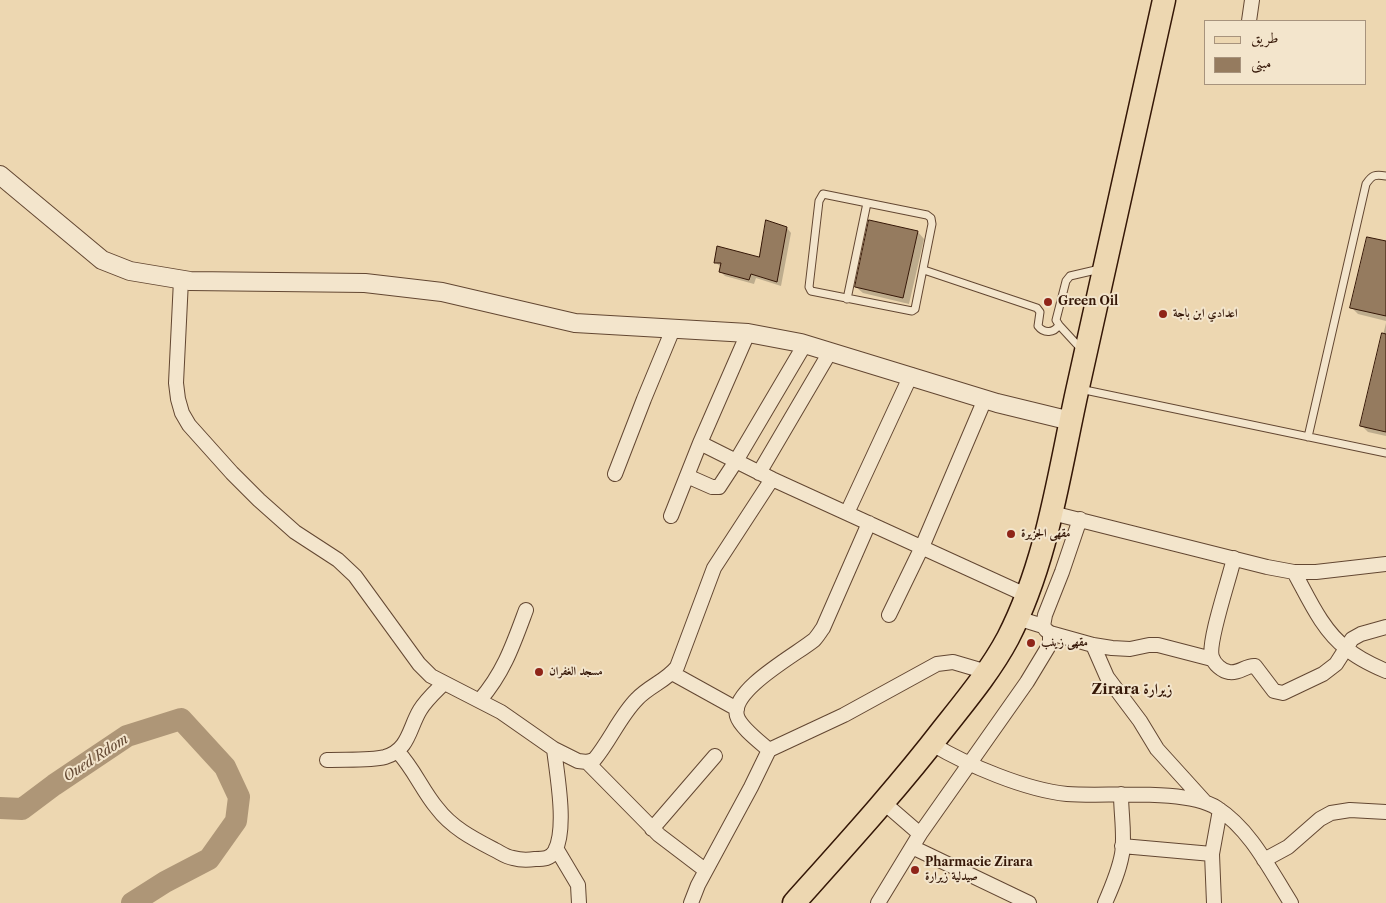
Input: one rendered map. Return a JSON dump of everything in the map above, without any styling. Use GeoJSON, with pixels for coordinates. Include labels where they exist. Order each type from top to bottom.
{"type":"FeatureCollection","features":[{"type":"Feature","properties":{"kind":"main road"},"geometry":{"type":"LineString","coordinates":[[794,903],[932,744],[987,672],[1000,652],[1017,618],[1036,569],[1052,512],[1164,0]]}},
{"type":"Feature","properties":{"kind":"street"},"geometry":{"type":"LineString","coordinates":[[1249,20],[1252,0]]}},
{"type":"Feature","properties":{"kind":"street"},"geometry":{"type":"LineString","coordinates":[[0,175],[102,260],[130,271],[181,280],[365,283],[442,292],[575,323],[748,334],[805,344],[985,399],[1071,421]]}},
{"type":"Feature","properties":{"kind":"street"},"geometry":{"type":"LineString","coordinates":[[181,280],[176,383],[182,413],[189,425],[259,500],[295,532],[338,560],[349,570],[362,584],[419,664],[431,676],[443,684],[480,700],[554,749],[578,761],[587,762],[594,760],[626,712],[639,697],[672,674],[677,667],[684,653],[714,568],[772,479]]}},
{"type":"Feature","properties":{"kind":"street"},"geometry":{"type":"LineString","coordinates":[[615,474],[673,329]]}},
{"type":"Feature","properties":{"kind":"street"},"geometry":{"type":"LineString","coordinates":[[671,516],[700,442],[748,334]]}},
{"type":"Feature","properties":{"kind":"street"},"geometry":{"type":"LineString","coordinates":[[687,476],[712,487],[719,487],[805,344]]}},
{"type":"Feature","properties":{"kind":"street"},"geometry":{"type":"LineString","coordinates":[[759,473],[830,352]]}},
{"type":"Feature","properties":{"kind":"street"},"geometry":{"type":"LineString","coordinates":[[847,513],[911,375]]}},
{"type":"Feature","properties":{"kind":"street"},"geometry":{"type":"LineString","coordinates":[[889,615],[922,547],[985,399]]}},
{"type":"Feature","properties":{"kind":"street"},"geometry":{"type":"LineString","coordinates":[[700,442],[759,473],[1026,595]]}},
{"type":"Feature","properties":{"kind":"street"},"geometry":{"type":"LineString","coordinates":[[1052,512],[1267,567],[1294,572],[1316,572],[1386,564]]}},
{"type":"Feature","properties":{"kind":"street"},"geometry":{"type":"LineString","coordinates":[[878,903],[920,834],[1007,712],[1046,651],[1051,640],[1045,615],[1080,519]]}},
{"type":"Feature","properties":{"kind":"street"},"geometry":{"type":"LineString","coordinates":[[768,750],[737,717],[740,703],[758,680],[814,640],[823,628],[870,523]]}},
{"type":"Feature","properties":{"kind":"street"},"geometry":{"type":"LineString","coordinates":[[1234,558],[1211,652],[1212,659],[1218,666],[1229,672],[1255,666],[1274,692],[1283,693],[1323,674],[1336,664],[1352,640],[1361,634],[1386,627]]}},
{"type":"Feature","properties":{"kind":"street"},"geometry":{"type":"LineString","coordinates":[[1294,572],[1325,625],[1346,649],[1386,671]]}},
{"type":"Feature","properties":{"kind":"street"},"geometry":{"type":"LineString","coordinates":[[480,700],[506,662],[526,610]]}},
{"type":"Feature","properties":{"kind":"street"},"geometry":{"type":"LineString","coordinates":[[1017,618],[1093,645],[1130,649],[1158,645],[1212,659]]}},
{"type":"Feature","properties":{"kind":"street"},"geometry":{"type":"LineString","coordinates":[[1093,645],[1107,676],[1140,721],[1157,749],[1205,802]]}},
{"type":"Feature","properties":{"kind":"street"},"geometry":{"type":"LineString","coordinates":[[691,903],[768,750],[844,715],[938,664],[953,662],[987,672]]}},
{"type":"Feature","properties":{"kind":"street"},"geometry":{"type":"LineString","coordinates":[[672,674],[737,710]]}},
{"type":"Feature","properties":{"kind":"street"},"geometry":{"type":"LineString","coordinates":[[327,760],[383,758],[398,752],[404,745],[420,710],[443,684]]}},
{"type":"Feature","properties":{"kind":"street"},"geometry":{"type":"LineString","coordinates":[[932,744],[970,764],[1017,782],[1045,790],[1066,794],[1162,796],[1196,799],[1205,802],[1220,810],[1239,827],[1264,860],[1291,903]]}},
{"type":"Feature","properties":{"kind":"street"},"geometry":{"type":"LineString","coordinates":[[398,752],[408,762],[437,808],[452,824],[473,839],[513,859],[544,859],[551,857],[556,848],[561,807],[554,749]]}},
{"type":"Feature","properties":{"kind":"street"},"geometry":{"type":"LineString","coordinates":[[652,829],[715,756]]}},
{"type":"Feature","properties":{"kind":"street"},"geometry":{"type":"LineString","coordinates":[[587,762],[652,829],[706,870]]}},
{"type":"Feature","properties":{"kind":"street"},"geometry":{"type":"LineString","coordinates":[[1105,903],[1118,871],[1122,846],[1121,794]]}},
{"type":"Feature","properties":{"kind":"street"},"geometry":{"type":"LineString","coordinates":[[883,802],[920,834]]}},
{"type":"Feature","properties":{"kind":"street"},"geometry":{"type":"LineString","coordinates":[[1214,903],[1212,854],[1220,810]]}},
{"type":"Feature","properties":{"kind":"street"},"geometry":{"type":"LineString","coordinates":[[1264,860],[1288,847],[1331,813],[1350,810],[1386,812]]}},
{"type":"Feature","properties":{"kind":"street"},"geometry":{"type":"LineString","coordinates":[[1122,846],[1212,854]]}},
{"type":"Feature","properties":{"kind":"street"},"geometry":{"type":"LineString","coordinates":[[912,847],[1029,903]]}},
{"type":"Feature","properties":{"kind":"street"},"geometry":{"type":"LineString","coordinates":[[556,848],[578,885],[579,903]]}},
{"type":"Feature","properties":{"kind":"lane"},"geometry":{"type":"LineString","coordinates":[[1308,437],[1366,184],[1371,177],[1377,174],[1386,176]]}},
{"type":"Feature","properties":{"kind":"lane"},"geometry":{"type":"LineString","coordinates":[[824,194],[927,215],[932,224],[924,270],[915,309],[912,312],[811,291],[809,287],[819,201],[824,194]]}},
{"type":"Feature","properties":{"kind":"lane"},"geometry":{"type":"LineString","coordinates":[[848,299],[867,203]]}},
{"type":"Feature","properties":{"kind":"lane"},"geometry":{"type":"LineString","coordinates":[[1086,353],[1059,326],[1056,320],[1066,281],[1070,276],[1105,267]]}},
{"type":"Feature","properties":{"kind":"lane"},"geometry":{"type":"LineString","coordinates":[[924,270],[1037,308],[1040,312],[1038,326],[1040,329],[1051,332],[1059,326]]}},
{"type":"Feature","properties":{"kind":"lane"},"geometry":{"type":"LineString","coordinates":[[1078,389],[1386,454]]}},
{"type":"Feature","properties":{"kind":"building"},"geometry":{"type":"Polygon","coordinates":[[[766,220],[787,227],[777,282],[751,274],[749,280],[719,272],[721,263],[714,263],[717,246],[759,257],[766,220]]]}},
{"type":"Feature","properties":{"kind":"building"},"geometry":{"type":"Polygon","coordinates":[[[869,220],[918,231],[903,298],[855,287],[869,220]]]}},
{"type":"Feature","properties":{"kind":"building"},"geometry":{"type":"Polygon","coordinates":[[[1367,237],[1386,241],[1386,316],[1350,308],[1367,237]]]}},
{"type":"Feature","properties":{"kind":"building"},"geometry":{"type":"Polygon","coordinates":[[[1382,333],[1386,334],[1386,432],[1360,426],[1382,333]]]}},
{"type":"Feature","properties":{"kind":"waterway","name":"Oued Rdom"},"geometry":{"type":"LineString","coordinates":[[0,808],[22,809],[127,736],[181,719],[225,767],[239,797],[236,821],[209,859],[165,882],[132,903]]}},
{"type":"Feature","properties":{"kind":"place","name":"Green Oil"},"geometry":{"type":"Point","coordinates":[1048,302]}},
{"type":"Feature","properties":{"kind":"place","name":"اعدادي ابن باجة"},"geometry":{"type":"Point","coordinates":[1163,314]}},
{"type":"Feature","properties":{"kind":"place","name":"مقهى الجزيرة"},"geometry":{"type":"Point","coordinates":[1011,534]}},
{"type":"Feature","properties":{"kind":"place","name":"مقهى زينب"},"geometry":{"type":"Point","coordinates":[1031,643]}},
{"type":"Feature","properties":{"kind":"place","name":"مسجد الغفران"},"geometry":{"type":"Point","coordinates":[539,672]}},
{"type":"Feature","properties":{"kind":"place","name":"Pharmacie Zirara صيدلية زيرارة"},"geometry":{"type":"Point","coordinates":[915,870]}},
{"type":"Feature","properties":{"kind":"district","name":"Zirara زيرارة"},"geometry":{"type":"Point","coordinates":[1132,690]}}]}
